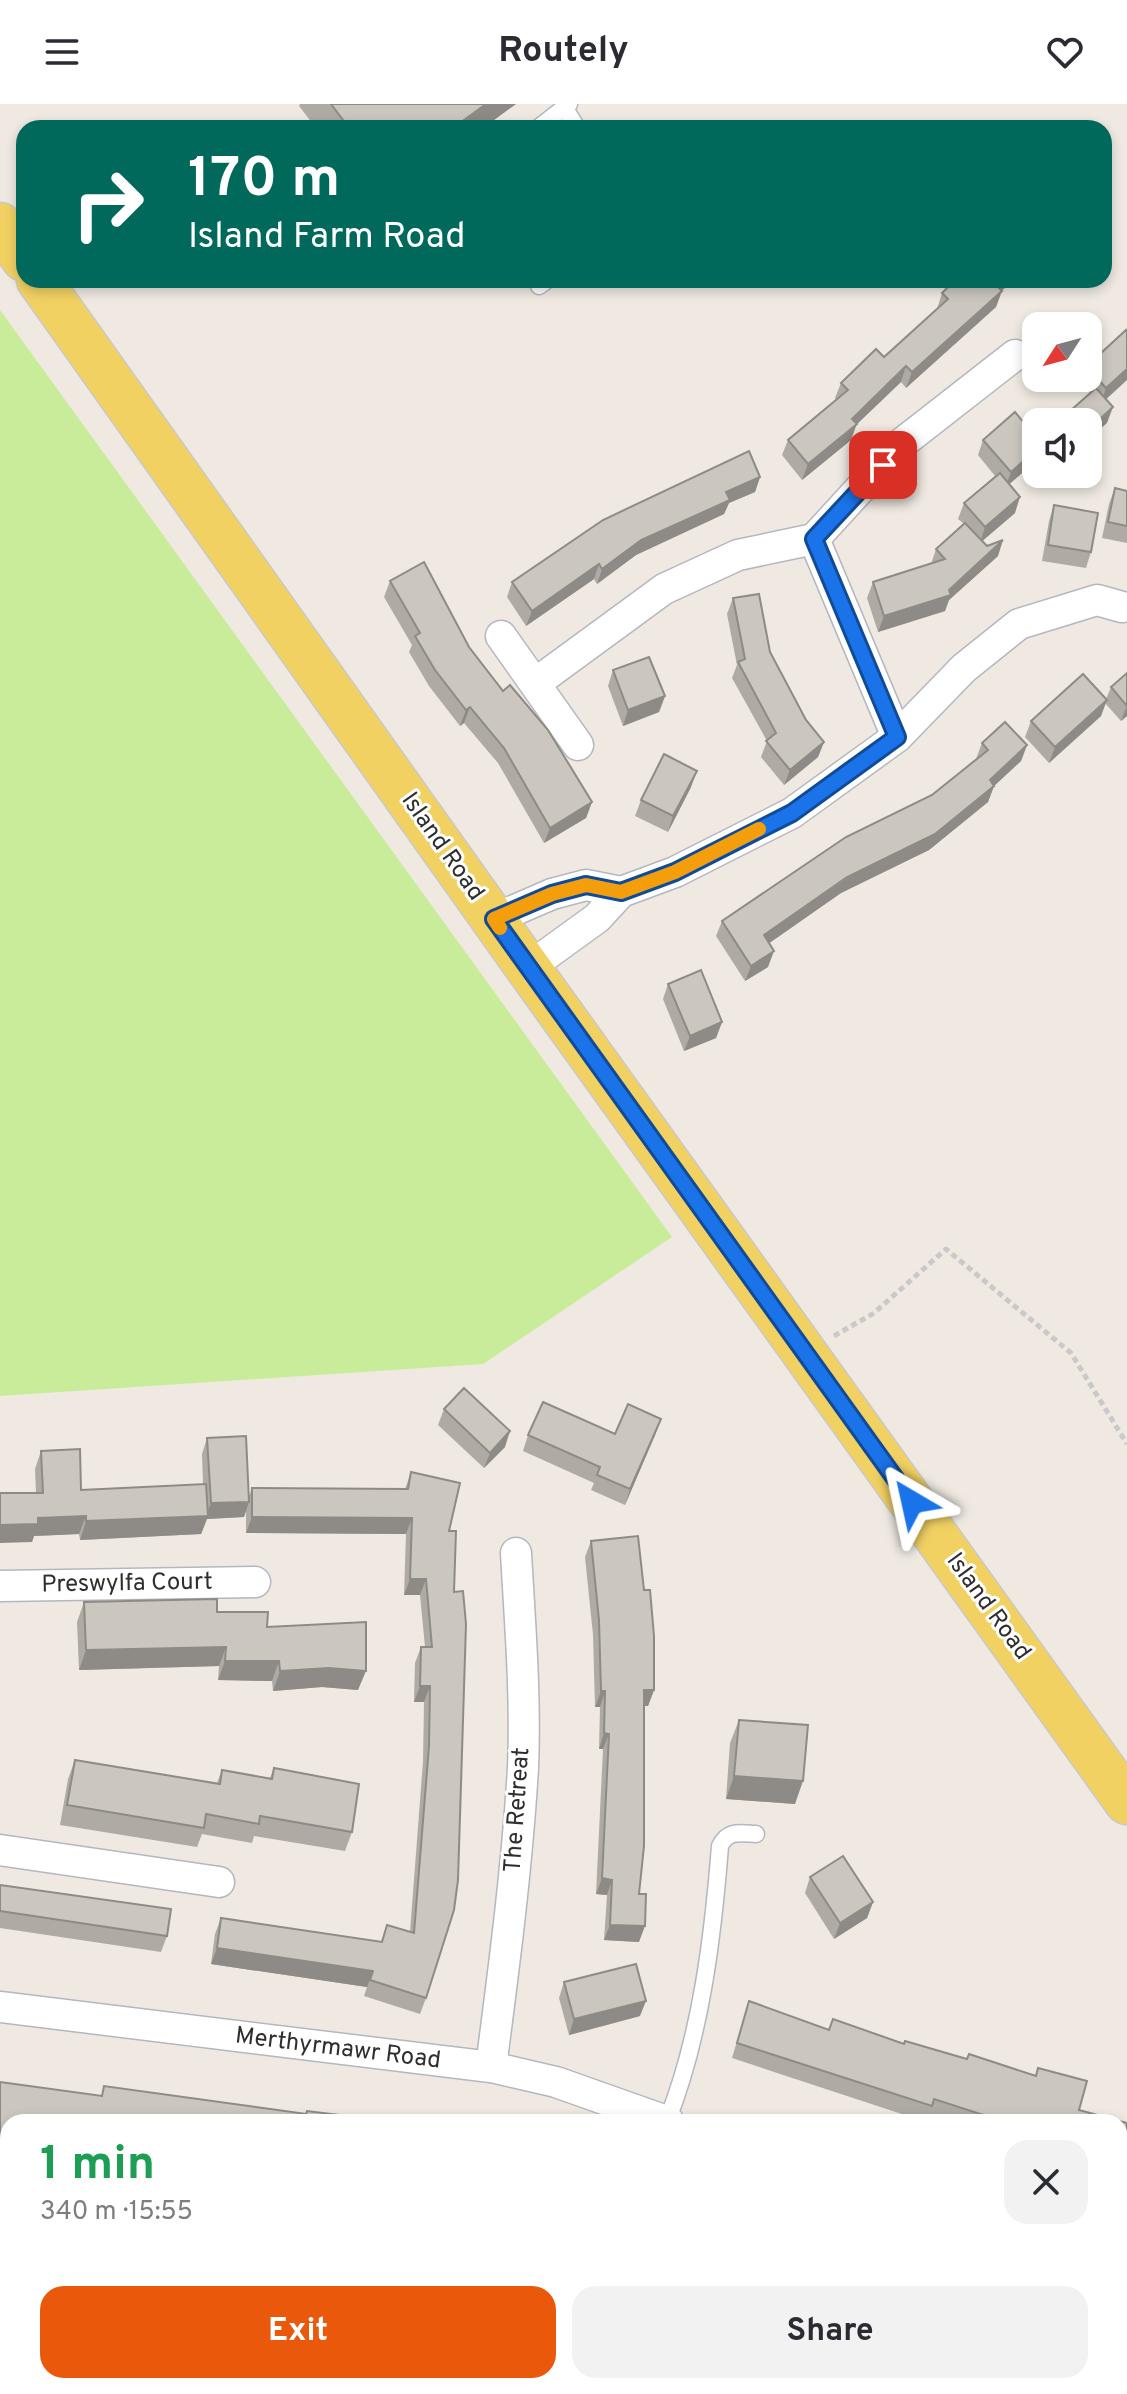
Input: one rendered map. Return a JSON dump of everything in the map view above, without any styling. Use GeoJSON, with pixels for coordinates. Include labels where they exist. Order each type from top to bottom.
{"type":"FeatureCollection","features":[{"type":"Feature","properties":{"kind":"main road"},"geometry":{"type":"LineString","coordinates":[[0,225],[16,248]]}},
{"type":"Feature","properties":{"kind":"main road","name":"Island Road"},"geometry":{"type":"LineString","coordinates":[[45,288],[1127,1802]]}},
{"type":"Feature","properties":{"kind":"street"},"geometry":{"type":"LineString","coordinates":[[537,682],[664,589],[738,555],[814,539],[901,444],[1015,355]]}},
{"type":"Feature","properties":{"kind":"street"},"geometry":{"type":"LineString","coordinates":[[814,539],[897,737]]}},
{"type":"Feature","properties":{"kind":"street"},"geometry":{"type":"LineString","coordinates":[[528,968],[597,918],[621,892],[675,872],[792,813],[897,737],[964,668],[1019,624],[1097,600],[1122,607]]}},
{"type":"Feature","properties":{"kind":"street"},"geometry":{"type":"LineString","coordinates":[[501,636],[537,682],[578,745]]}},
{"type":"Feature","properties":{"kind":"street"},"geometry":{"type":"LineString","coordinates":[[494,919],[552,894],[586,885],[621,892]]}},
{"type":"Feature","properties":{"kind":"street","name":"The Retreat"},"geometry":{"type":"LineString","coordinates":[[491,2067],[510,1919],[523,1766],[523,1666],[516,1553]]}},
{"type":"Feature","properties":{"kind":"street","name":"Preswylfa Court"},"geometry":{"type":"LineString","coordinates":[[0,1586],[255,1582]]}},
{"type":"Feature","properties":{"kind":"street"},"geometry":{"type":"LineString","coordinates":[[0,1850],[219,1882]]}},
{"type":"Feature","properties":{"kind":"street","name":"Merthyrmawr Road"},"geometry":{"type":"LineString","coordinates":[[0,2007],[491,2067],[556,2082],[646,2114]]}},
{"type":"Feature","properties":{"kind":"lane"},"geometry":{"type":"LineString","coordinates":[[548,120],[566,106]]}},
{"type":"Feature","properties":{"kind":"lane"},"geometry":{"type":"LineString","coordinates":[[671,2114],[678,2095],[704,1975],[720,1846],[724,1837],[734,1832],[756,1834]]}},
{"type":"Feature","properties":{"kind":"path"},"geometry":{"type":"LineString","coordinates":[[805,1352],[874,1313],[946,1249],[1071,1353],[1127,1444]]}},
{"type":"Feature","properties":{"kind":"green space"},"geometry":{"type":"Polygon","coordinates":[[[0,310],[672,1237],[483,1364],[0,1396],[0,310]]]}},
{"type":"Feature","properties":{"kind":"building"},"geometry":{"type":"Polygon","coordinates":[[[331,104],[486,104],[464,120],[343,120],[331,104]]]}},
{"type":"Feature","properties":{"kind":"building"},"geometry":{"type":"Polygon","coordinates":[[[947,288],[999,288],[1002,291],[912,372],[906,366],[852,419],[857,424],[808,464],[788,440],[848,390],[841,383],[876,349],[884,357],[948,299],[942,293],[947,288]]]}},
{"type":"Feature","properties":{"kind":"building"},"geometry":{"type":"Polygon","coordinates":[[[1126,330],[1127,369],[1106,388],[1102,384],[1102,352],[1126,330]]]}},
{"type":"Feature","properties":{"kind":"building"},"geometry":{"type":"Polygon","coordinates":[[[1091,392],[1100,392],[1113,407],[1102,417],[1102,408],[1073,408],[1091,392]]]}},
{"type":"Feature","properties":{"kind":"building"},"geometry":{"type":"Polygon","coordinates":[[[1015,412],[1022,420],[1022,462],[1011,472],[983,440],[1015,412]]]}},
{"type":"Feature","properties":{"kind":"building"},"geometry":{"type":"Polygon","coordinates":[[[749,451],[760,477],[726,492],[730,500],[641,540],[602,569],[599,564],[532,611],[512,582],[603,520],[749,451]]]}},
{"type":"Feature","properties":{"kind":"building"},"geometry":{"type":"Polygon","coordinates":[[[1000,473],[1020,497],[985,527],[964,503],[1000,473]]]}},
{"type":"Feature","properties":{"kind":"building"},"geometry":{"type":"Polygon","coordinates":[[[1115,488],[1127,491],[1127,526],[1108,522],[1115,488]]]}},
{"type":"Feature","properties":{"kind":"building"},"geometry":{"type":"Polygon","coordinates":[[[1054,505],[1098,513],[1091,552],[1048,545],[1054,505]]]}},
{"type":"Feature","properties":{"kind":"building"},"geometry":{"type":"Polygon","coordinates":[[[965,523],[987,546],[1003,540],[949,590],[951,595],[884,616],[873,582],[945,559],[936,549],[965,523]]]}},
{"type":"Feature","properties":{"kind":"building"},"geometry":{"type":"Polygon","coordinates":[[[424,562],[469,647],[503,691],[510,685],[548,730],[592,802],[550,828],[504,748],[470,707],[466,710],[435,670],[415,636],[420,633],[390,581],[424,562]]]}},
{"type":"Feature","properties":{"kind":"building"},"geometry":{"type":"Polygon","coordinates":[[[759,594],[770,652],[806,720],[824,742],[790,770],[766,741],[776,733],[738,662],[745,659],[733,598],[759,594]]]}},
{"type":"Feature","properties":{"kind":"building"},"geometry":{"type":"Polygon","coordinates":[[[649,657],[665,696],[628,710],[613,670],[649,657]]]}},
{"type":"Feature","properties":{"kind":"building"},"geometry":{"type":"Polygon","coordinates":[[[1127,673],[1127,706],[1111,687],[1127,673]]]}},
{"type":"Feature","properties":{"kind":"building"},"geometry":{"type":"Polygon","coordinates":[[[1083,674],[1107,700],[1055,747],[1031,721],[1083,674]]]}},
{"type":"Feature","properties":{"kind":"building"},"geometry":{"type":"Polygon","coordinates":[[[1005,722],[1027,745],[990,780],[994,786],[935,834],[847,877],[764,935],[774,951],[751,966],[722,921],[846,837],[932,795],[988,750],[982,743],[1005,722]]]}},
{"type":"Feature","properties":{"kind":"building"},"geometry":{"type":"Polygon","coordinates":[[[664,754],[697,771],[673,816],[641,800],[664,754]]]}},
{"type":"Feature","properties":{"kind":"building"},"geometry":{"type":"Polygon","coordinates":[[[701,970],[722,1022],[690,1036],[668,984],[701,970]]]}},
{"type":"Feature","properties":{"kind":"building"},"geometry":{"type":"Polygon","coordinates":[[[464,1388],[510,1431],[490,1453],[444,1409],[464,1388]]]}},
{"type":"Feature","properties":{"kind":"building"},"geometry":{"type":"Polygon","coordinates":[[[543,1402],[615,1434],[628,1404],[661,1419],[630,1489],[597,1475],[600,1467],[528,1435],[543,1402]]]}},
{"type":"Feature","properties":{"kind":"building"},"geometry":{"type":"Polygon","coordinates":[[[246,1436],[249,1502],[211,1503],[207,1438],[246,1436]]]}},
{"type":"Feature","properties":{"kind":"building"},"geometry":{"type":"Polygon","coordinates":[[[80,1449],[81,1490],[206,1484],[208,1516],[86,1521],[86,1516],[38,1518],[38,1524],[0,1525],[0,1493],[43,1493],[41,1451],[80,1449]]]}},
{"type":"Feature","properties":{"kind":"building"},"geometry":{"type":"Polygon","coordinates":[[[411,1472],[460,1483],[449,1531],[456,1531],[454,1592],[463,1591],[466,1624],[458,1880],[454,1910],[426,1998],[370,1980],[373,1971],[217,1948],[221,1918],[382,1942],[387,1925],[414,1933],[429,1746],[430,1686],[420,1686],[421,1647],[432,1647],[426,1579],[410,1579],[412,1518],[252,1517],[252,1488],[408,1489],[411,1472]]]}},
{"type":"Feature","properties":{"kind":"building"},"geometry":{"type":"Polygon","coordinates":[[[638,1536],[644,1590],[650,1590],[654,1636],[654,1690],[644,1690],[644,1846],[639,1894],[646,1894],[645,1926],[610,1925],[612,1880],[602,1878],[609,1734],[604,1733],[605,1691],[601,1691],[599,1620],[591,1541],[638,1536]]]}},
{"type":"Feature","properties":{"kind":"building"},"geometry":{"type":"Polygon","coordinates":[[[217,1599],[217,1612],[268,1612],[267,1627],[366,1622],[366,1671],[329,1668],[280,1671],[279,1661],[225,1661],[226,1647],[86,1650],[84,1602],[217,1599]]]}},
{"type":"Feature","properties":{"kind":"building"},"geometry":{"type":"Polygon","coordinates":[[[739,1720],[808,1725],[803,1781],[734,1776],[739,1720]]]}},
{"type":"Feature","properties":{"kind":"building"},"geometry":{"type":"Polygon","coordinates":[[[75,1760],[220,1784],[222,1770],[272,1779],[274,1768],[359,1784],[352,1832],[260,1816],[259,1824],[206,1814],[204,1828],[67,1805],[75,1760]]]}},
{"type":"Feature","properties":{"kind":"building"},"geometry":{"type":"Polygon","coordinates":[[[843,1856],[873,1902],[840,1923],[810,1877],[843,1856]]]}},
{"type":"Feature","properties":{"kind":"building"},"geometry":{"type":"Polygon","coordinates":[[[0,1885],[171,1909],[167,1936],[0,1911],[0,1885]]]}},
{"type":"Feature","properties":{"kind":"building"},"geometry":{"type":"Polygon","coordinates":[[[636,1964],[646,2001],[574,2019],[564,1982],[636,1964]]]}},
{"type":"Feature","properties":{"kind":"building"},"geometry":{"type":"Polygon","coordinates":[[[749,2001],[829,2030],[833,2019],[904,2044],[905,2041],[967,2059],[969,2054],[1036,2076],[1038,2068],[1087,2081],[1079,2110],[1094,2114],[980,2114],[934,2099],[932,2106],[737,2043],[749,2001]]]}},
{"type":"Feature","properties":{"kind":"building"},"geometry":{"type":"Polygon","coordinates":[[[0,2082],[102,2096],[104,2086],[306,2114],[0,2114],[0,2082]]]}},
{"type":"Feature","properties":{"kind":"slow traffic"},"geometry":{"type":"LineString","coordinates":[[500,928],[494,919],[552,894],[586,885],[621,892],[675,872],[759,829]]}},
{"type":"Feature","properties":{"kind":"route"},"geometry":{"type":"LineString","coordinates":[[883,465],[814,539],[864,666],[897,737],[792,813],[675,872],[621,892],[586,885],[552,894],[494,919],[912,1502]]}}]}
